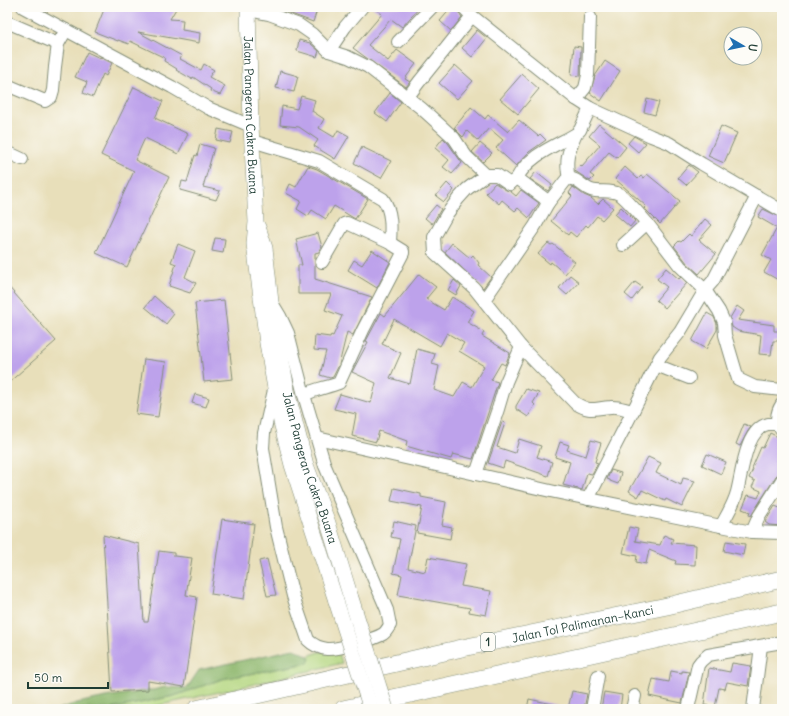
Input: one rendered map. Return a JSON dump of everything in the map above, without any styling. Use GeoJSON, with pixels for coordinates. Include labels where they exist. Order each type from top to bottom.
{"type":"FeatureCollection","features":[{"type":"Feature","properties":{"kind":"highway","name":"Jalan Tol Palimanan–Kanci"},"geometry":{"type":"LineString","coordinates":[[196,709],[454,650],[667,606],[782,579]]}},
{"type":"Feature","properties":{"kind":"highway"},"geometry":{"type":"LineString","coordinates":[[344,709],[782,612]]}},
{"type":"Feature","properties":{"kind":"main road","name":"Jalan Pangeran Cakra Buana"},"geometry":{"type":"LineString","coordinates":[[248,8],[251,126],[256,222],[254,244],[274,387],[292,465],[386,709]]}},
{"type":"Feature","properties":{"kind":"main road","name":"Jalan Pangeran Cakra Buana"},"geometry":{"type":"LineString","coordinates":[[256,222],[265,248],[271,302],[288,395],[306,465],[328,523],[343,600],[371,709]]}},
{"type":"Feature","properties":{"kind":"street"},"geometry":{"type":"LineString","coordinates":[[23,7],[208,108],[251,126]]}},
{"type":"Feature","properties":{"kind":"street"},"geometry":{"type":"LineString","coordinates":[[329,51],[345,27],[362,7]]}},
{"type":"Feature","properties":{"kind":"street"},"geometry":{"type":"LineString","coordinates":[[398,42],[432,7]]}},
{"type":"Feature","properties":{"kind":"street"},"geometry":{"type":"LineString","coordinates":[[463,7],[472,16],[576,99],[590,108],[669,143],[782,211]]}},
{"type":"Feature","properties":{"kind":"street"},"geometry":{"type":"LineString","coordinates":[[248,8],[299,25],[312,34],[329,51],[348,57],[368,67],[441,126],[454,138],[466,156],[486,175]]}},
{"type":"Feature","properties":{"kind":"street"},"geometry":{"type":"LineString","coordinates":[[407,98],[472,16]]}},
{"type":"Feature","properties":{"kind":"street"},"geometry":{"type":"LineString","coordinates":[[576,99],[585,88],[588,75],[590,17]]}},
{"type":"Feature","properties":{"kind":"street"},"geometry":{"type":"LineString","coordinates":[[7,22],[58,44]]}},
{"type":"Feature","properties":{"kind":"street"},"geometry":{"type":"LineString","coordinates":[[7,85],[45,101],[51,97],[54,90],[58,44],[66,30]]}},
{"type":"Feature","properties":{"kind":"street"},"geometry":{"type":"LineString","coordinates":[[590,108],[580,130],[576,134],[533,158],[525,166],[517,178],[510,184],[497,175],[486,175],[467,189],[458,199],[434,237],[435,253],[474,288],[521,347],[575,403],[584,408],[594,410],[613,407],[633,411]]}},
{"type":"Feature","properties":{"kind":"street"},"geometry":{"type":"LineString","coordinates":[[569,179],[566,164],[571,145],[576,134]]}},
{"type":"Feature","properties":{"kind":"street"},"geometry":{"type":"LineString","coordinates":[[252,141],[319,161],[383,199],[390,216],[390,243]]}},
{"type":"Feature","properties":{"kind":"street"},"geometry":{"type":"LineString","coordinates":[[7,152],[22,159]]}},
{"type":"Feature","properties":{"kind":"street"},"geometry":{"type":"LineString","coordinates":[[517,178],[544,198],[548,203]]}},
{"type":"Feature","properties":{"kind":"street"},"geometry":{"type":"LineString","coordinates":[[484,300],[535,226],[548,203],[566,180],[575,180],[591,190],[620,194],[647,223],[680,266],[705,290],[720,311],[724,322],[725,336],[738,380],[755,387],[782,390]]}},
{"type":"Feature","properties":{"kind":"street"},"geometry":{"type":"LineString","coordinates":[[588,499],[660,357],[680,332],[705,290],[713,281],[757,196]]}},
{"type":"Feature","properties":{"kind":"street"},"geometry":{"type":"LineString","coordinates":[[623,245],[647,223]]}},
{"type":"Feature","properties":{"kind":"street"},"geometry":{"type":"LineString","coordinates":[[304,395],[315,389],[339,383],[363,330],[403,251],[390,243],[350,224],[344,224],[322,262]]}},
{"type":"Feature","properties":{"kind":"street"},"geometry":{"type":"LineString","coordinates":[[271,302],[288,333],[304,395],[325,466],[387,610],[390,625],[386,631],[378,637],[335,649],[319,647],[312,644],[308,640],[293,596],[276,527],[263,448],[264,433],[274,387]]}},
{"type":"Feature","properties":{"kind":"street"},"geometry":{"type":"LineString","coordinates":[[476,474],[506,382],[521,347]]}},
{"type":"Feature","properties":{"kind":"street"},"geometry":{"type":"LineString","coordinates":[[656,365],[688,378]]}},
{"type":"Feature","properties":{"kind":"street"},"geometry":{"type":"LineString","coordinates":[[721,526],[734,503],[745,456],[751,440],[758,430],[767,424],[780,427],[777,414],[782,404]]}},
{"type":"Feature","properties":{"kind":"street"},"geometry":{"type":"LineString","coordinates":[[317,438],[588,499],[752,532],[782,533]]}},
{"type":"Feature","properties":{"kind":"street"},"geometry":{"type":"LineString","coordinates":[[752,532],[759,516],[782,480]]}},
{"type":"Feature","properties":{"kind":"street"},"geometry":{"type":"LineString","coordinates":[[688,709],[698,665],[701,660],[708,655],[782,642]]}},
{"type":"Feature","properties":{"kind":"street"},"geometry":{"type":"LineString","coordinates":[[753,709],[761,646]]}},
{"type":"Feature","properties":{"kind":"street"},"geometry":{"type":"LineString","coordinates":[[592,709],[598,676]]}},
{"type":"Feature","properties":{"kind":"street"},"geometry":{"type":"LineString","coordinates":[[632,709],[635,696]]}},
{"type":"Feature","properties":{"kind":"green space"},"geometry":{"type":"Polygon","coordinates":[[[294,649],[310,658],[308,663],[222,679],[174,696],[111,709],[58,709],[77,703],[111,696],[165,687],[187,688],[199,670],[294,649]]]}},
{"type":"Feature","properties":{"kind":"green space"},"geometry":{"type":"Polygon","coordinates":[[[338,650],[342,663],[142,709],[111,709],[174,696],[222,679],[308,663],[310,658],[308,656],[319,652],[338,650]]]}},
{"type":"Feature","properties":{"kind":"building"},"geometry":{"type":"Polygon","coordinates":[[[105,7],[177,7],[170,19],[183,20],[182,30],[200,33],[199,43],[138,32],[182,56],[180,59],[201,70],[204,64],[214,70],[209,77],[225,86],[220,95],[210,91],[211,89],[193,77],[192,79],[176,70],[177,69],[164,61],[165,58],[130,41],[129,44],[95,32],[105,7]]]}},
{"type":"Feature","properties":{"kind":"building"},"geometry":{"type":"Polygon","coordinates":[[[272,7],[318,7],[313,22],[272,7]]]}},
{"type":"Feature","properties":{"kind":"building"},"geometry":{"type":"Polygon","coordinates":[[[372,7],[420,7],[402,27],[391,19],[368,45],[388,61],[397,50],[416,64],[405,79],[410,82],[406,87],[353,48],[382,14],[372,7]]]}},
{"type":"Feature","properties":{"kind":"building"},"geometry":{"type":"Polygon","coordinates":[[[452,7],[456,9],[462,17],[451,31],[440,21],[452,7]]]}},
{"type":"Feature","properties":{"kind":"building"},"geometry":{"type":"Polygon","coordinates":[[[477,30],[487,38],[472,57],[462,48],[477,30]]]}},
{"type":"Feature","properties":{"kind":"building"},"geometry":{"type":"Polygon","coordinates":[[[299,40],[310,43],[319,51],[317,57],[297,51],[299,40]]]}},
{"type":"Feature","properties":{"kind":"building"},"geometry":{"type":"Polygon","coordinates":[[[574,46],[581,47],[580,76],[571,75],[574,46]]]}},
{"type":"Feature","properties":{"kind":"building"},"geometry":{"type":"Polygon","coordinates":[[[87,52],[112,63],[106,76],[103,74],[93,97],[83,93],[87,82],[75,77],[87,52]]]}},
{"type":"Feature","properties":{"kind":"building"},"geometry":{"type":"Polygon","coordinates":[[[605,61],[620,71],[601,101],[590,93],[595,76],[605,61]]]}},
{"type":"Feature","properties":{"kind":"building"},"geometry":{"type":"Polygon","coordinates":[[[455,65],[473,81],[457,99],[439,83],[455,65]]]}},
{"type":"Feature","properties":{"kind":"building"},"geometry":{"type":"Polygon","coordinates":[[[280,71],[298,76],[294,92],[276,88],[280,71]]]}},
{"type":"Feature","properties":{"kind":"building"},"geometry":{"type":"Polygon","coordinates":[[[522,74],[539,89],[518,114],[500,99],[522,74]]]}},
{"type":"Feature","properties":{"kind":"building"},"geometry":{"type":"Polygon","coordinates":[[[134,87],[163,101],[155,118],[188,134],[178,154],[145,138],[135,160],[169,177],[127,267],[96,253],[134,171],[101,155],[134,87]]]}},
{"type":"Feature","properties":{"kind":"building"},"geometry":{"type":"Polygon","coordinates":[[[390,93],[401,102],[387,122],[375,113],[390,93]]]}},
{"type":"Feature","properties":{"kind":"building"},"geometry":{"type":"Polygon","coordinates":[[[301,96],[315,100],[312,111],[324,119],[319,128],[334,137],[338,130],[349,136],[335,159],[314,146],[318,140],[299,127],[280,125],[282,106],[297,109],[301,96]]]}},
{"type":"Feature","properties":{"kind":"building"},"geometry":{"type":"Polygon","coordinates":[[[647,99],[659,102],[655,115],[644,112],[647,99]]]}},
{"type":"Feature","properties":{"kind":"building"},"geometry":{"type":"Polygon","coordinates":[[[471,107],[485,119],[488,115],[508,132],[519,120],[538,136],[540,134],[546,140],[529,152],[516,166],[496,148],[503,140],[489,128],[478,141],[467,131],[463,137],[454,128],[471,107]]]}},
{"type":"Feature","properties":{"kind":"building"},"geometry":{"type":"Polygon","coordinates":[[[599,124],[626,147],[617,158],[609,152],[590,174],[594,177],[590,181],[575,171],[581,165],[582,166],[600,145],[589,136],[599,124]]]}},
{"type":"Feature","properties":{"kind":"building"},"geometry":{"type":"Polygon","coordinates":[[[721,126],[737,133],[724,163],[708,156],[721,126]]]}},
{"type":"Feature","properties":{"kind":"building"},"geometry":{"type":"Polygon","coordinates":[[[218,129],[233,132],[230,143],[216,140],[218,129]]]}},
{"type":"Feature","properties":{"kind":"building"},"geometry":{"type":"Polygon","coordinates":[[[634,136],[646,143],[638,152],[628,143],[634,136]]]}},
{"type":"Feature","properties":{"kind":"building"},"geometry":{"type":"Polygon","coordinates":[[[443,138],[462,163],[452,174],[443,167],[449,160],[435,148],[443,138]]]}},
{"type":"Feature","properties":{"kind":"building"},"geometry":{"type":"Polygon","coordinates":[[[480,143],[492,153],[483,162],[472,152],[480,143]]]}},
{"type":"Feature","properties":{"kind":"building"},"geometry":{"type":"Polygon","coordinates":[[[200,144],[214,148],[203,187],[220,191],[216,200],[180,190],[182,181],[187,182],[200,144]]]}},
{"type":"Feature","properties":{"kind":"building"},"geometry":{"type":"Polygon","coordinates":[[[362,147],[391,161],[381,178],[354,163],[362,147]]]}},
{"type":"Feature","properties":{"kind":"building"},"geometry":{"type":"Polygon","coordinates":[[[689,165],[698,172],[686,185],[678,178],[689,165]]]}},
{"type":"Feature","properties":{"kind":"building"},"geometry":{"type":"Polygon","coordinates":[[[308,166],[317,169],[368,199],[355,219],[334,206],[326,219],[312,210],[308,216],[297,209],[301,201],[286,193],[290,184],[296,187],[308,166]]]}},
{"type":"Feature","properties":{"kind":"building"},"geometry":{"type":"Polygon","coordinates":[[[625,167],[638,179],[641,176],[644,178],[647,174],[680,201],[660,224],[644,208],[646,206],[615,179],[625,167]]]}},
{"type":"Feature","properties":{"kind":"building"},"geometry":{"type":"Polygon","coordinates":[[[536,172],[552,185],[548,191],[530,179],[536,172]]]}},
{"type":"Feature","properties":{"kind":"building"},"geometry":{"type":"Polygon","coordinates":[[[447,183],[454,190],[444,202],[436,196],[447,183]]]}},
{"type":"Feature","properties":{"kind":"building"},"geometry":{"type":"Polygon","coordinates":[[[495,183],[516,196],[521,190],[539,203],[529,218],[518,208],[515,211],[502,200],[499,204],[486,193],[495,183]]]}},
{"type":"Feature","properties":{"kind":"building"},"geometry":{"type":"Polygon","coordinates":[[[573,187],[598,204],[603,199],[613,208],[602,220],[597,216],[588,227],[586,225],[576,237],[570,232],[568,235],[551,221],[572,196],[569,193],[573,187]]]}},
{"type":"Feature","properties":{"kind":"building"},"geometry":{"type":"Polygon","coordinates":[[[436,205],[441,209],[432,224],[425,218],[436,205]]]}},
{"type":"Feature","properties":{"kind":"building"},"geometry":{"type":"Polygon","coordinates":[[[621,207],[635,221],[630,227],[615,214],[621,207]]]}},
{"type":"Feature","properties":{"kind":"building"},"geometry":{"type":"Polygon","coordinates":[[[763,209],[782,218],[782,238],[778,245],[782,247],[782,282],[764,272],[771,260],[762,255],[777,228],[758,217],[763,209]]]}},
{"type":"Feature","properties":{"kind":"building"},"geometry":{"type":"Polygon","coordinates":[[[705,219],[712,225],[699,240],[716,254],[699,274],[687,263],[674,246],[679,241],[681,242],[689,234],[691,236],[705,219]]]}},
{"type":"Feature","properties":{"kind":"building"},"geometry":{"type":"Polygon","coordinates":[[[318,233],[322,247],[319,252],[315,253],[315,279],[372,297],[353,335],[347,332],[339,365],[333,377],[330,378],[320,375],[326,351],[314,350],[315,335],[333,336],[342,316],[325,310],[331,294],[298,294],[298,265],[302,265],[296,239],[318,233]]]}},
{"type":"Feature","properties":{"kind":"building"},"geometry":{"type":"Polygon","coordinates":[[[215,238],[225,239],[223,253],[212,251],[215,238]]]}},
{"type":"Feature","properties":{"kind":"building"},"geometry":{"type":"Polygon","coordinates":[[[452,243],[470,258],[473,255],[479,263],[478,265],[491,277],[483,288],[445,252],[452,243]]]}},
{"type":"Feature","properties":{"kind":"building"},"geometry":{"type":"Polygon","coordinates":[[[548,243],[551,245],[553,244],[575,262],[565,274],[551,262],[550,264],[538,254],[548,243]]]}},
{"type":"Feature","properties":{"kind":"building"},"geometry":{"type":"Polygon","coordinates":[[[178,244],[195,251],[185,277],[196,283],[190,293],[169,286],[176,264],[171,262],[178,244]]]}},
{"type":"Feature","properties":{"kind":"building"},"geometry":{"type":"Polygon","coordinates":[[[372,250],[390,262],[377,288],[348,270],[354,260],[362,265],[372,250]]]}},
{"type":"Feature","properties":{"kind":"building"},"geometry":{"type":"Polygon","coordinates":[[[666,268],[679,279],[681,277],[687,283],[665,308],[656,300],[667,287],[657,279],[666,268]]]}},
{"type":"Feature","properties":{"kind":"building"},"geometry":{"type":"Polygon","coordinates":[[[419,274],[436,287],[426,299],[444,310],[452,297],[474,311],[467,322],[484,332],[482,336],[510,353],[505,365],[501,363],[491,380],[498,382],[473,459],[453,454],[451,459],[406,446],[407,441],[379,431],[376,442],[352,436],[356,414],[334,409],[340,394],[371,403],[376,383],[352,372],[381,313],[385,316],[419,274]],[[394,319],[382,344],[401,353],[390,378],[410,384],[417,349],[435,354],[432,364],[439,366],[434,390],[454,397],[463,382],[472,387],[484,366],[459,351],[464,343],[447,333],[440,346],[394,319]]]}},
{"type":"Feature","properties":{"kind":"building"},"geometry":{"type":"Polygon","coordinates":[[[570,275],[579,282],[567,295],[559,288],[570,275]]]}},
{"type":"Feature","properties":{"kind":"building"},"geometry":{"type":"Polygon","coordinates":[[[454,280],[461,286],[456,295],[448,290],[454,280]]]}},
{"type":"Feature","properties":{"kind":"building"},"geometry":{"type":"Polygon","coordinates":[[[635,282],[642,287],[632,300],[625,294],[635,282]]]}},
{"type":"Feature","properties":{"kind":"building"},"geometry":{"type":"Polygon","coordinates":[[[7,285],[56,341],[7,384],[7,285]]]}},
{"type":"Feature","properties":{"kind":"building"},"geometry":{"type":"Polygon","coordinates":[[[154,296],[174,314],[166,324],[145,307],[154,296]]]}},
{"type":"Feature","properties":{"kind":"building"},"geometry":{"type":"Polygon","coordinates":[[[224,300],[233,379],[204,382],[195,303],[224,300]]]}},
{"type":"Feature","properties":{"kind":"building"},"geometry":{"type":"Polygon","coordinates":[[[737,306],[744,311],[738,320],[774,325],[774,331],[782,331],[782,341],[773,341],[771,355],[759,354],[761,335],[738,331],[732,327],[730,318],[737,306]]]}},
{"type":"Feature","properties":{"kind":"building"},"geometry":{"type":"Polygon","coordinates":[[[707,313],[714,317],[717,324],[717,330],[706,349],[692,341],[707,313]]]}},
{"type":"Feature","properties":{"kind":"building"},"geometry":{"type":"Polygon","coordinates":[[[144,359],[166,362],[158,417],[136,414],[144,359]]]}},
{"type":"Feature","properties":{"kind":"building"},"geometry":{"type":"Polygon","coordinates":[[[526,389],[539,393],[533,403],[535,405],[528,417],[516,409],[516,406],[526,389]]]}},
{"type":"Feature","properties":{"kind":"building"},"geometry":{"type":"Polygon","coordinates":[[[195,394],[209,398],[206,407],[192,403],[195,394]]]}},
{"type":"Feature","properties":{"kind":"building"},"geometry":{"type":"Polygon","coordinates":[[[502,422],[505,423],[497,447],[515,453],[519,439],[541,446],[537,457],[552,462],[548,476],[505,461],[503,468],[488,463],[502,422]]]}},
{"type":"Feature","properties":{"kind":"building"},"geometry":{"type":"Polygon","coordinates":[[[744,424],[751,427],[740,446],[736,444],[744,424]]]}},
{"type":"Feature","properties":{"kind":"building"},"geometry":{"type":"Polygon","coordinates":[[[770,433],[782,439],[782,450],[777,461],[782,463],[782,466],[751,516],[749,515],[750,512],[742,509],[748,495],[758,498],[761,491],[752,487],[755,481],[749,478],[761,447],[763,448],[770,433]]]}},
{"type":"Feature","properties":{"kind":"building"},"geometry":{"type":"Polygon","coordinates":[[[591,440],[601,443],[595,462],[598,463],[592,474],[587,473],[582,490],[563,485],[570,462],[555,457],[560,442],[569,445],[567,450],[586,456],[591,440]]]}},
{"type":"Feature","properties":{"kind":"building"},"geometry":{"type":"Polygon","coordinates":[[[707,454],[726,462],[721,474],[702,465],[707,454]]]}},
{"type":"Feature","properties":{"kind":"building"},"geometry":{"type":"Polygon","coordinates":[[[648,457],[661,463],[656,473],[681,485],[683,478],[695,481],[682,507],[642,490],[638,497],[629,491],[648,457]]]}},
{"type":"Feature","properties":{"kind":"building"},"geometry":{"type":"Polygon","coordinates":[[[611,470],[621,473],[618,484],[607,479],[611,470]]]}},
{"type":"Feature","properties":{"kind":"building"},"geometry":{"type":"Polygon","coordinates":[[[394,488],[421,494],[421,497],[446,502],[442,525],[452,527],[450,539],[417,533],[422,507],[391,501],[394,488]]]}},
{"type":"Feature","properties":{"kind":"building"},"geometry":{"type":"Polygon","coordinates":[[[775,506],[782,509],[782,526],[769,525],[765,522],[775,506]]]}},
{"type":"Feature","properties":{"kind":"building"},"geometry":{"type":"Polygon","coordinates":[[[222,519],[254,524],[244,599],[211,594],[222,519]]]}},
{"type":"Feature","properties":{"kind":"building"},"geometry":{"type":"Polygon","coordinates":[[[394,521],[416,526],[408,568],[425,572],[428,557],[466,564],[461,586],[491,591],[486,615],[469,612],[470,608],[398,595],[402,575],[393,573],[400,539],[391,537],[394,521]]]}},
{"type":"Feature","properties":{"kind":"building"},"geometry":{"type":"Polygon","coordinates":[[[629,527],[638,529],[635,541],[660,545],[664,535],[673,539],[671,543],[696,545],[695,565],[675,564],[676,561],[649,550],[646,564],[636,562],[637,556],[623,553],[629,527]]]}},
{"type":"Feature","properties":{"kind":"building"},"geometry":{"type":"Polygon","coordinates":[[[103,535],[139,544],[144,622],[148,622],[159,551],[174,553],[174,556],[192,558],[186,595],[197,597],[184,687],[148,681],[148,690],[112,692],[103,535]]]}},
{"type":"Feature","properties":{"kind":"building"},"geometry":{"type":"Polygon","coordinates":[[[726,541],[745,544],[743,555],[724,551],[726,541]]]}},
{"type":"Feature","properties":{"kind":"building"},"geometry":{"type":"Polygon","coordinates":[[[267,559],[276,595],[267,596],[259,561],[267,559]]]}},
{"type":"Feature","properties":{"kind":"building"},"geometry":{"type":"Polygon","coordinates":[[[732,663],[751,666],[748,686],[727,682],[725,689],[719,688],[715,707],[704,705],[709,668],[730,672],[732,663]]]}},
{"type":"Feature","properties":{"kind":"building"},"geometry":{"type":"Polygon","coordinates":[[[671,671],[682,673],[682,671],[689,672],[682,703],[649,696],[653,679],[669,682],[671,671]]]}},
{"type":"Feature","properties":{"kind":"building"},"geometry":{"type":"Polygon","coordinates":[[[572,691],[587,694],[584,709],[568,709],[572,691]]]}},
{"type":"Feature","properties":{"kind":"building"},"geometry":{"type":"Polygon","coordinates":[[[604,692],[622,695],[620,709],[601,709],[604,692]]]}},
{"type":"Feature","properties":{"kind":"building"},"geometry":{"type":"Polygon","coordinates":[[[529,699],[557,705],[557,709],[527,709],[529,699]]]}}]}
